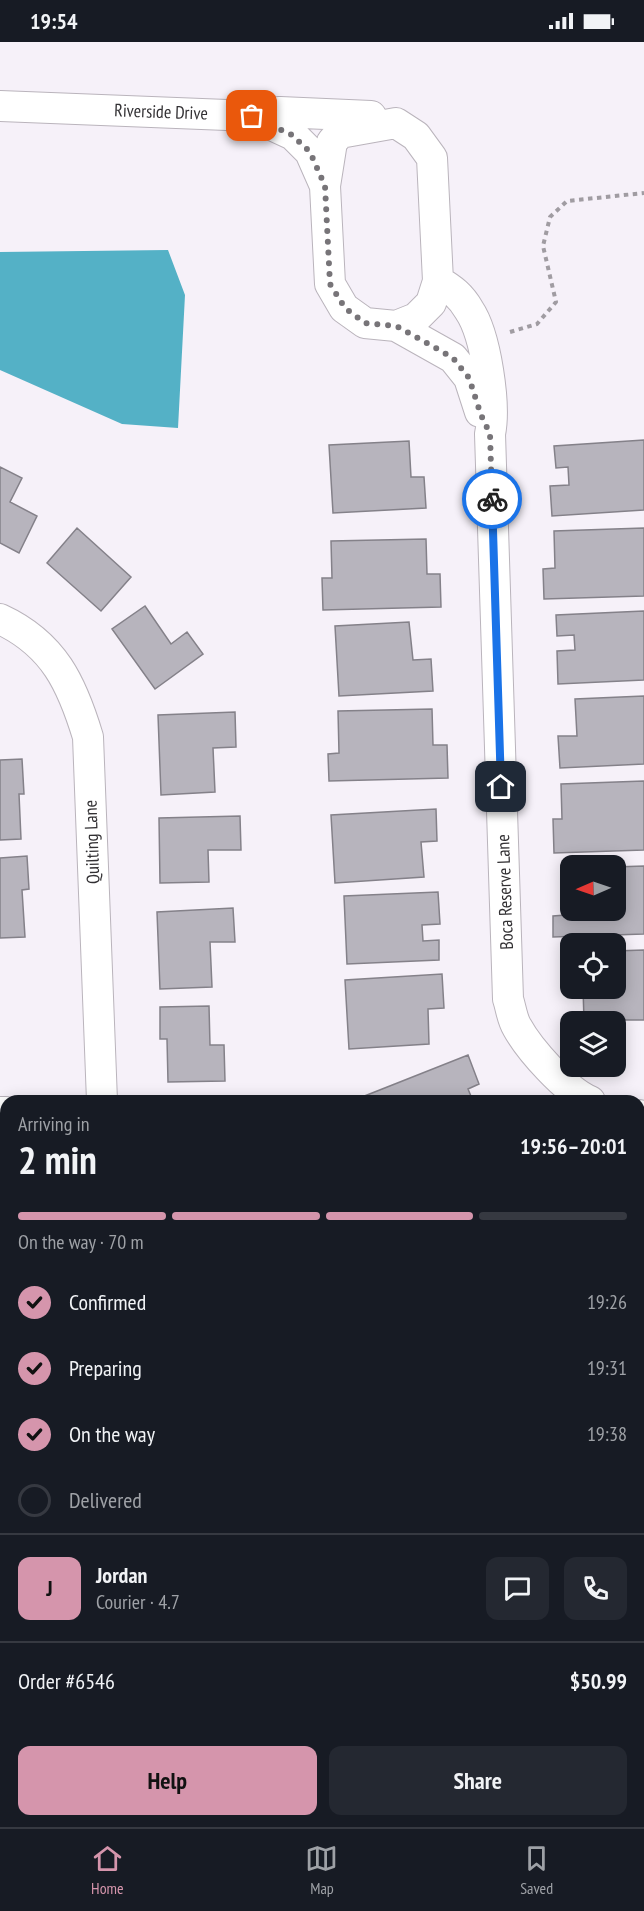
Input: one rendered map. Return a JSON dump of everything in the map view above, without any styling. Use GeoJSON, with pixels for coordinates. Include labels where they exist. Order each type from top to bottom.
{"type":"FeatureCollection","features":[{"type":"Feature","properties":{"kind":"street","name":"Riverside Drive"},"geometry":{"type":"LineString","coordinates":[[0,106],[252,116],[292,135],[310,152],[325,186]]}},
{"type":"Feature","properties":{"kind":"street"},"geometry":{"type":"LineString","coordinates":[[252,116],[280,112],[369,116],[396,123],[416,136],[432,158],[438,281],[431,303],[416,318],[396,326]]}},
{"type":"Feature","properties":{"kind":"street","name":"Boca Reserve Lane"},"geometry":{"type":"LineString","coordinates":[[396,123],[340,133],[332,142],[325,186],[330,284],[345,308],[365,323],[396,326],[453,358],[469,378],[490,434]]}},
{"type":"Feature","properties":{"kind":"street","name":"Boca Reserve Lane"},"geometry":{"type":"LineString","coordinates":[[438,281],[456,291],[471,312],[482,346],[494,416],[490,434],[508,999],[516,1026],[538,1056],[577,1095]]}},
{"type":"Feature","properties":{"kind":"street","name":"Quilting Lane"},"geometry":{"type":"LineString","coordinates":[[0,619],[26,634],[55,663],[76,698],[88,737],[102,1095]]}},
{"type":"Feature","properties":{"kind":"path"},"geometry":{"type":"LineString","coordinates":[[500,334],[537,324],[556,303],[543,246],[550,217],[567,201],[644,193]]}},
{"type":"Feature","properties":{"kind":"water"},"geometry":{"type":"Polygon","coordinates":[[[168,250],[185,295],[178,428],[122,424],[0,370],[0,252],[168,250]]]}},
{"type":"Feature","properties":{"kind":"building"},"geometry":{"type":"Polygon","coordinates":[[[644,440],[644,510],[552,516],[550,486],[569,485],[568,467],[556,468],[554,446],[644,440]]]}},
{"type":"Feature","properties":{"kind":"building"},"geometry":{"type":"Polygon","coordinates":[[[409,441],[411,477],[424,477],[426,508],[333,513],[329,445],[409,441]]]}},
{"type":"Feature","properties":{"kind":"building"},"geometry":{"type":"Polygon","coordinates":[[[0,467],[22,478],[10,502],[37,516],[19,553],[0,543],[0,467]]]}},
{"type":"Feature","properties":{"kind":"building"},"geometry":{"type":"Polygon","coordinates":[[[77,528],[131,577],[101,611],[47,563],[77,528]]]}},
{"type":"Feature","properties":{"kind":"building"},"geometry":{"type":"Polygon","coordinates":[[[644,528],[644,596],[544,599],[543,569],[555,568],[554,531],[644,528]]]}},
{"type":"Feature","properties":{"kind":"building"},"geometry":{"type":"Polygon","coordinates":[[[426,539],[427,574],[440,574],[441,607],[323,610],[322,578],[332,578],[331,541],[426,539]]]}},
{"type":"Feature","properties":{"kind":"building"},"geometry":{"type":"Polygon","coordinates":[[[145,606],[171,644],[187,632],[203,654],[155,689],[112,629],[145,606]]]}},
{"type":"Feature","properties":{"kind":"building"},"geometry":{"type":"Polygon","coordinates":[[[644,611],[644,680],[558,684],[557,651],[575,650],[574,635],[557,636],[556,615],[644,611]]]}},
{"type":"Feature","properties":{"kind":"building"},"geometry":{"type":"Polygon","coordinates":[[[409,622],[413,660],[431,659],[433,691],[339,696],[335,626],[409,622]]]}},
{"type":"Feature","properties":{"kind":"building"},"geometry":{"type":"Polygon","coordinates":[[[644,696],[644,764],[560,768],[558,736],[577,736],[575,699],[644,696]]]}},
{"type":"Feature","properties":{"kind":"building"},"geometry":{"type":"Polygon","coordinates":[[[432,709],[433,745],[447,745],[448,778],[329,781],[328,754],[339,753],[338,711],[432,709]]]}},
{"type":"Feature","properties":{"kind":"building"},"geometry":{"type":"Polygon","coordinates":[[[235,712],[236,747],[213,748],[215,792],[161,795],[158,715],[235,712]]]}},
{"type":"Feature","properties":{"kind":"building"},"geometry":{"type":"Polygon","coordinates":[[[22,759],[24,794],[19,794],[21,839],[0,840],[0,760],[22,759]]]}},
{"type":"Feature","properties":{"kind":"building"},"geometry":{"type":"Polygon","coordinates":[[[644,781],[644,850],[554,853],[553,819],[562,819],[561,784],[644,781]]]}},
{"type":"Feature","properties":{"kind":"building"},"geometry":{"type":"Polygon","coordinates":[[[436,809],[437,841],[421,842],[424,877],[335,883],[331,815],[436,809]]]}},
{"type":"Feature","properties":{"kind":"building"},"geometry":{"type":"Polygon","coordinates":[[[240,816],[241,850],[208,850],[209,882],[160,883],[159,818],[240,816]]]}},
{"type":"Feature","properties":{"kind":"building"},"geometry":{"type":"Polygon","coordinates":[[[27,856],[29,889],[22,890],[25,937],[0,938],[0,858],[27,856]]]}},
{"type":"Feature","properties":{"kind":"building"},"geometry":{"type":"Polygon","coordinates":[[[644,866],[644,934],[560,933],[560,937],[553,937],[553,916],[560,915],[560,921],[626,921],[626,867],[644,866]]]}},
{"type":"Feature","properties":{"kind":"building"},"geometry":{"type":"Polygon","coordinates":[[[438,892],[440,924],[422,925],[423,941],[439,940],[439,960],[347,964],[344,896],[438,892]]]}},
{"type":"Feature","properties":{"kind":"building"},"geometry":{"type":"Polygon","coordinates":[[[233,908],[235,942],[210,942],[212,987],[160,989],[157,912],[233,908]]]}},
{"type":"Feature","properties":{"kind":"building"},"geometry":{"type":"Polygon","coordinates":[[[644,950],[644,1020],[626,1020],[626,1011],[584,1011],[583,999],[626,999],[626,951],[644,950]]]}},
{"type":"Feature","properties":{"kind":"building"},"geometry":{"type":"Polygon","coordinates":[[[442,974],[444,1008],[428,1009],[429,1044],[349,1049],[345,980],[442,974]]]}},
{"type":"Feature","properties":{"kind":"building"},"geometry":{"type":"Polygon","coordinates":[[[209,1006],[210,1045],[224,1045],[225,1081],[168,1082],[167,1039],[160,1039],[160,1007],[209,1006]]]}},
{"type":"Feature","properties":{"kind":"building"},"geometry":{"type":"Polygon","coordinates":[[[468,1055],[479,1084],[468,1089],[470,1095],[367,1095],[468,1055]]]}},
{"type":"Feature","properties":{"kind":"way so far"},"geometry":{"type":"LineString","coordinates":[[252,116],[292,135],[310,152],[325,186],[330,284],[345,308],[365,323],[396,326],[441,351],[453,358],[469,378],[490,434],[492,499]]}},
{"type":"Feature","properties":{"kind":"route"},"geometry":{"type":"LineString","coordinates":[[492,499],[501,787]]}}]}
